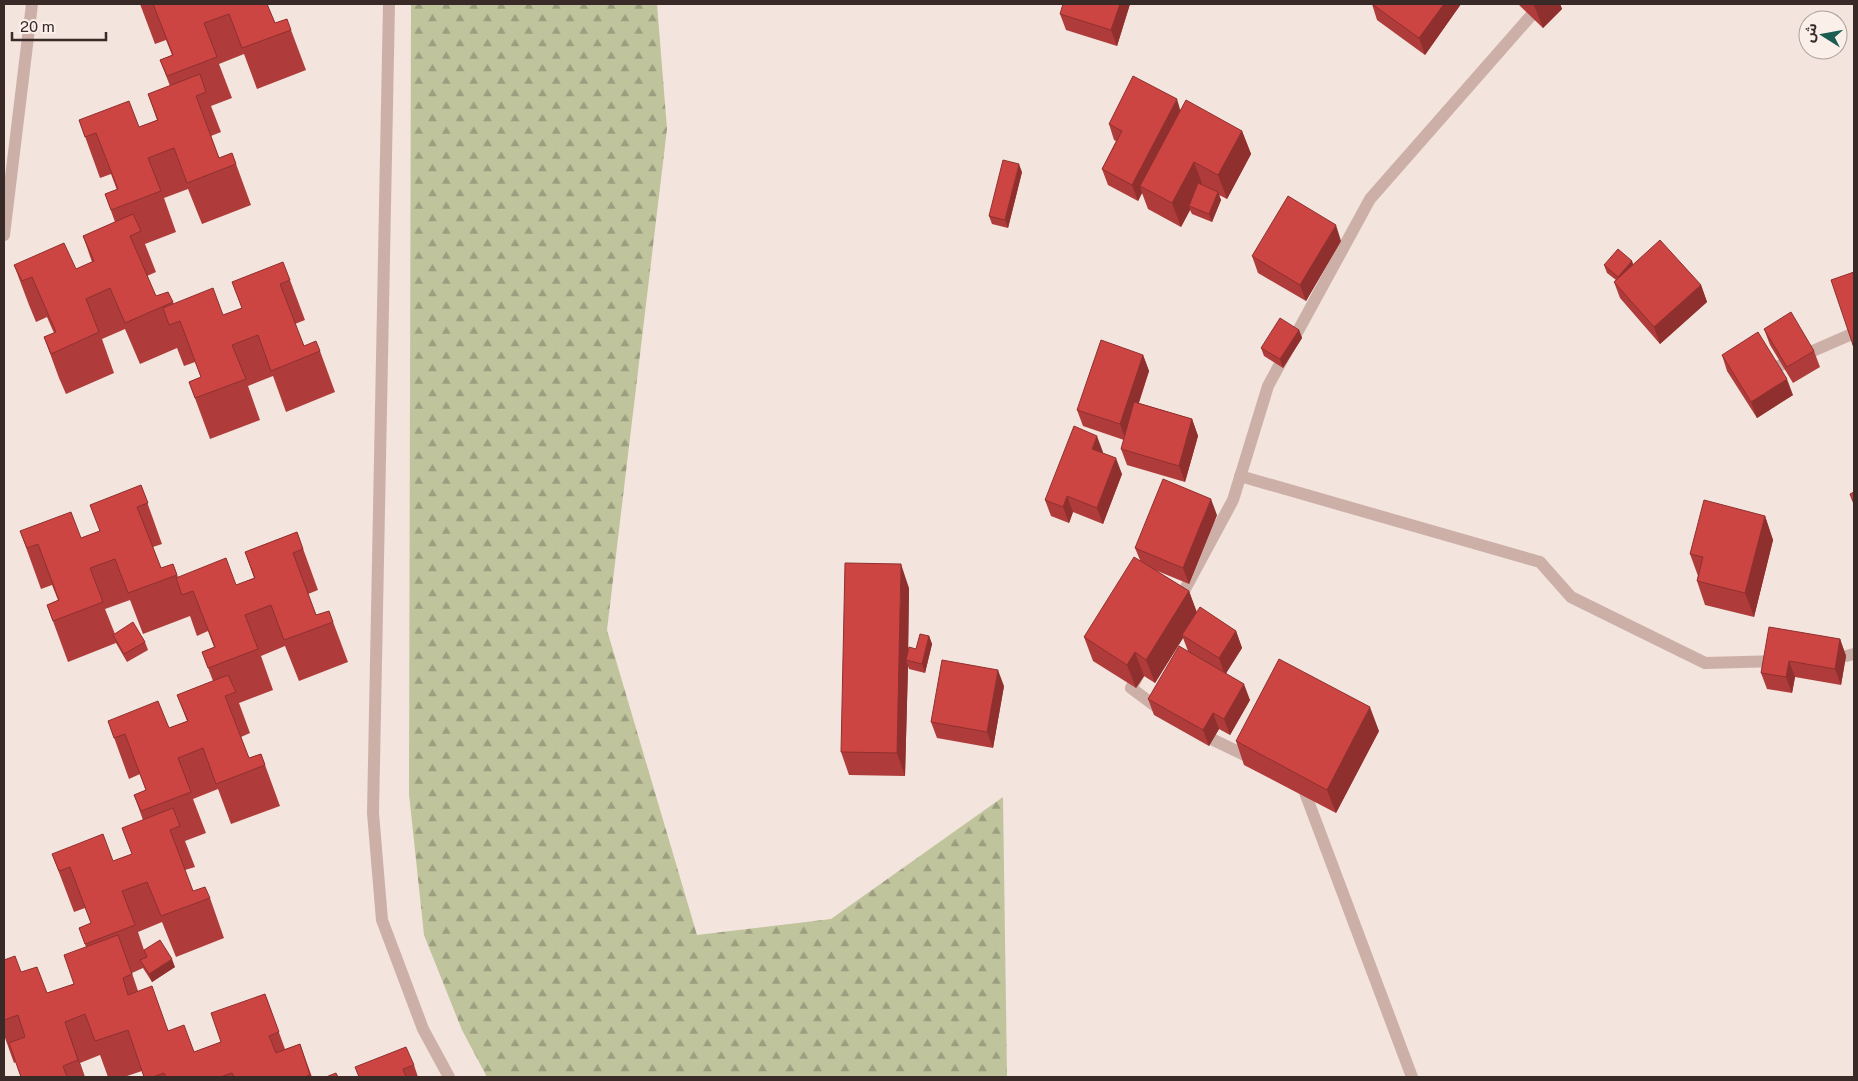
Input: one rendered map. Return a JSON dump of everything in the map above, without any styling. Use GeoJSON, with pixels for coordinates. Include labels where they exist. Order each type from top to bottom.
{"type":"FeatureCollection","features":[{"type":"Feature","properties":{"kind":"street"},"geometry":{"type":"LineString","coordinates":[[4,235],[32,4]]}},
{"type":"Feature","properties":{"kind":"street"},"geometry":{"type":"LineString","coordinates":[[389,4],[373,813],[382,920],[423,1029],[449,1077]]}},
{"type":"Feature","properties":{"kind":"street"},"geometry":{"type":"LineString","coordinates":[[1170,617],[1233,500],[1268,386],[1370,199],[1535,6]]}},
{"type":"Feature","properties":{"kind":"street"},"geometry":{"type":"LineString","coordinates":[[1759,374],[1854,333]]}},
{"type":"Feature","properties":{"kind":"street"},"geometry":{"type":"LineString","coordinates":[[1240,476],[1540,562],[1571,597],[1705,663],[1793,661]]}},
{"type":"Feature","properties":{"kind":"street"},"geometry":{"type":"LineString","coordinates":[[1822,660],[1832,660],[1854,654]]}},
{"type":"Feature","properties":{"kind":"street"},"geometry":{"type":"LineString","coordinates":[[1147,659],[1131,688],[1173,719]]}},
{"type":"Feature","properties":{"kind":"street"},"geometry":{"type":"LineString","coordinates":[[1189,727],[1236,752],[1268,766]]}},
{"type":"Feature","properties":{"kind":"street"},"geometry":{"type":"LineString","coordinates":[[1292,776],[1300,780],[1412,1077]]}},
{"type":"Feature","properties":{"kind":"green space"},"geometry":{"type":"Polygon","coordinates":[[[411,4],[657,4],[667,129],[607,630],[697,935],[831,919],[1003,797],[1007,1077],[487,1077],[462,1030],[424,935],[409,794],[411,4]]]}},
{"type":"Feature","properties":{"kind":"building"},"geometry":{"type":"Polygon","coordinates":[[[153,4],[267,4],[275,23],[287,19],[291,30],[242,48],[229,14],[204,23],[217,57],[167,76],[160,60],[173,55],[153,4]]]}},
{"type":"Feature","properties":{"kind":"building"},"geometry":{"type":"Polygon","coordinates":[[[1063,4],[1120,4],[1111,30],[1060,14],[1063,4]]]}},
{"type":"Feature","properties":{"kind":"building"},"geometry":{"type":"Polygon","coordinates":[[[1372,4],[1444,4],[1419,38],[1372,4]]]}},
{"type":"Feature","properties":{"kind":"building"},"geometry":{"type":"Polygon","coordinates":[[[200,74],[206,92],[196,96],[219,158],[232,153],[236,164],[187,183],[174,148],[148,158],[161,191],[111,210],[105,194],[118,189],[96,133],[85,137],[79,120],[129,101],[139,127],[158,120],[148,94],[200,74]]]}},
{"type":"Feature","properties":{"kind":"building"},"geometry":{"type":"Polygon","coordinates":[[[1133,76],[1177,99],[1132,185],[1102,169],[1122,131],[1109,124],[1133,76]]]}},
{"type":"Feature","properties":{"kind":"building"},"geometry":{"type":"Polygon","coordinates":[[[1186,100],[1242,131],[1218,175],[1194,162],[1172,203],[1140,186],[1186,100]]]}},
{"type":"Feature","properties":{"kind":"building"},"geometry":{"type":"Polygon","coordinates":[[[1003,160],[1019,164],[1005,220],[989,216],[1003,160]]]}},
{"type":"Feature","properties":{"kind":"building"},"geometry":{"type":"Polygon","coordinates":[[[1198,183],[1218,192],[1209,214],[1189,206],[1198,183]]]}},
{"type":"Feature","properties":{"kind":"building"},"geometry":{"type":"Polygon","coordinates":[[[1288,196],[1336,225],[1300,285],[1252,256],[1288,196]]]}},
{"type":"Feature","properties":{"kind":"building"},"geometry":{"type":"Polygon","coordinates":[[[133,214],[141,231],[130,236],[156,296],[168,292],[173,302],[125,323],[110,288],[86,299],[99,332],[51,354],[44,337],[56,332],[32,277],[22,281],[14,265],[64,243],[76,269],[94,261],[83,236],[133,214]]]}},
{"type":"Feature","properties":{"kind":"building"},"geometry":{"type":"Polygon","coordinates":[[[1660,240],[1701,285],[1654,327],[1614,282],[1660,240]]]}},
{"type":"Feature","properties":{"kind":"building"},"geometry":{"type":"Polygon","coordinates":[[[1618,249],[1632,261],[1618,277],[1604,265],[1618,249]]]}},
{"type":"Feature","properties":{"kind":"building"},"geometry":{"type":"Polygon","coordinates":[[[283,262],[290,280],[280,284],[304,346],[316,341],[320,351],[271,371],[258,335],[232,345],[246,379],[195,398],[189,382],[201,377],[180,321],[169,325],[163,308],[213,288],[223,315],[242,308],[232,282],[283,262]]]}},
{"type":"Feature","properties":{"kind":"building"},"geometry":{"type":"Polygon","coordinates":[[[1854,272],[1854,348],[1831,280],[1854,272]]]}},
{"type":"Feature","properties":{"kind":"building"},"geometry":{"type":"Polygon","coordinates":[[[1791,312],[1814,351],[1787,367],[1764,329],[1791,312]]]}},
{"type":"Feature","properties":{"kind":"building"},"geometry":{"type":"Polygon","coordinates":[[[1280,318],[1299,330],[1280,359],[1261,348],[1280,318]]]}},
{"type":"Feature","properties":{"kind":"building"},"geometry":{"type":"Polygon","coordinates":[[[1758,332],[1787,379],[1751,402],[1722,355],[1758,332]]]}},
{"type":"Feature","properties":{"kind":"building"},"geometry":{"type":"Polygon","coordinates":[[[1101,340],[1143,355],[1120,424],[1077,410],[1101,340]]]}},
{"type":"Feature","properties":{"kind":"building"},"geometry":{"type":"Polygon","coordinates":[[[1134,402],[1192,419],[1179,466],[1121,449],[1134,402]]]}},
{"type":"Feature","properties":{"kind":"building"},"geometry":{"type":"Polygon","coordinates":[[[1074,426],[1097,436],[1092,449],[1116,458],[1097,508],[1067,496],[1063,507],[1045,500],[1074,426]]]}},
{"type":"Feature","properties":{"kind":"building"},"geometry":{"type":"Polygon","coordinates":[[[1163,479],[1211,499],[1183,568],[1135,548],[1163,479]]]}},
{"type":"Feature","properties":{"kind":"building"},"geometry":{"type":"Polygon","coordinates":[[[141,485],[148,503],[137,507],[161,568],[173,564],[177,575],[128,593],[115,559],[90,568],[103,602],[53,621],[47,605],[59,600],[38,544],[27,548],[20,531],[71,512],[81,538],[100,531],[90,505],[141,485]]]}},
{"type":"Feature","properties":{"kind":"building"},"geometry":{"type":"Polygon","coordinates":[[[1854,492],[1854,504],[1850,494],[1854,492]]]}},
{"type":"Feature","properties":{"kind":"building"},"geometry":{"type":"Polygon","coordinates":[[[1704,500],[1765,516],[1745,593],[1697,581],[1703,557],[1690,554],[1704,500]]]}},
{"type":"Feature","properties":{"kind":"building"},"geometry":{"type":"Polygon","coordinates":[[[297,532],[303,549],[293,553],[316,615],[329,611],[333,622],[284,640],[271,605],[245,615],[258,649],[208,668],[202,652],[215,647],[193,591],[182,595],[176,578],[226,558],[236,585],[255,578],[245,552],[297,532]]]}},
{"type":"Feature","properties":{"kind":"building"},"geometry":{"type":"Polygon","coordinates":[[[1134,557],[1189,591],[1146,660],[1135,652],[1127,665],[1084,637],[1134,557]]]}},
{"type":"Feature","properties":{"kind":"building"},"geometry":{"type":"Polygon","coordinates":[[[845,563],[901,564],[897,753],[841,752],[845,563]]]}},
{"type":"Feature","properties":{"kind":"building"},"geometry":{"type":"Polygon","coordinates":[[[1200,607],[1236,631],[1219,658],[1182,635],[1200,607]]]}},
{"type":"Feature","properties":{"kind":"building"},"geometry":{"type":"Polygon","coordinates":[[[133,622],[145,642],[124,654],[113,635],[133,622]]]}},
{"type":"Feature","properties":{"kind":"building"},"geometry":{"type":"Polygon","coordinates":[[[1769,627],[1840,639],[1835,669],[1789,661],[1786,677],[1761,673],[1769,627]]]}},
{"type":"Feature","properties":{"kind":"building"},"geometry":{"type":"Polygon","coordinates":[[[920,634],[929,636],[922,664],[906,660],[909,647],[916,649],[920,634]]]}},
{"type":"Feature","properties":{"kind":"building"},"geometry":{"type":"Polygon","coordinates":[[[1179,646],[1244,684],[1224,719],[1213,713],[1203,730],[1148,699],[1179,646]]]}},
{"type":"Feature","properties":{"kind":"building"},"geometry":{"type":"Polygon","coordinates":[[[1279,659],[1370,707],[1327,790],[1236,741],[1279,659]]]}},
{"type":"Feature","properties":{"kind":"building"},"geometry":{"type":"Polygon","coordinates":[[[942,660],[998,670],[987,732],[931,722],[942,660]]]}},
{"type":"Feature","properties":{"kind":"building"},"geometry":{"type":"Polygon","coordinates":[[[228,675],[236,692],[225,696],[249,758],[261,754],[265,765],[216,784],[203,748],[178,758],[191,792],[141,811],[134,795],[146,790],[125,734],[114,738],[108,721],[158,701],[169,728],[188,721],[177,695],[228,675]]]}},
{"type":"Feature","properties":{"kind":"building"},"geometry":{"type":"Polygon","coordinates":[[[173,808],[180,826],[170,830],[193,891],[205,887],[210,898],[161,916],[147,882],[122,891],[135,925],[85,944],[79,928],[91,923],[70,867],[59,871],[52,854],[103,834],[113,861],[132,854],[122,828],[173,808]]]}},
{"type":"Feature","properties":{"kind":"building"},"geometry":{"type":"Polygon","coordinates":[[[118,935],[132,974],[123,978],[128,995],[152,986],[168,1031],[184,1025],[194,1052],[221,1042],[211,1013],[265,994],[279,1032],[269,1036],[276,1053],[300,1044],[310,1075],[304,1077],[234,1077],[232,1073],[220,1077],[166,1077],[164,1073],[153,1077],[144,1077],[128,1030],[95,1041],[85,1014],[65,1022],[78,1060],[63,1066],[67,1077],[21,1077],[9,1043],[25,1037],[18,1015],[4,1020],[4,960],[15,956],[21,972],[37,967],[47,993],[74,984],[64,955],[118,935]]]}},
{"type":"Feature","properties":{"kind":"building"},"geometry":{"type":"Polygon","coordinates":[[[160,940],[172,959],[149,974],[140,960],[147,957],[144,950],[160,940]]]}},
{"type":"Feature","properties":{"kind":"building"},"geometry":{"type":"Polygon","coordinates":[[[406,1047],[414,1065],[403,1069],[406,1077],[359,1077],[355,1067],[406,1047]]]}},
{"type":"Feature","properties":{"kind":"building"},"geometry":{"type":"Polygon","coordinates":[[[336,1073],[338,1077],[326,1077],[336,1073]]]}}]}
